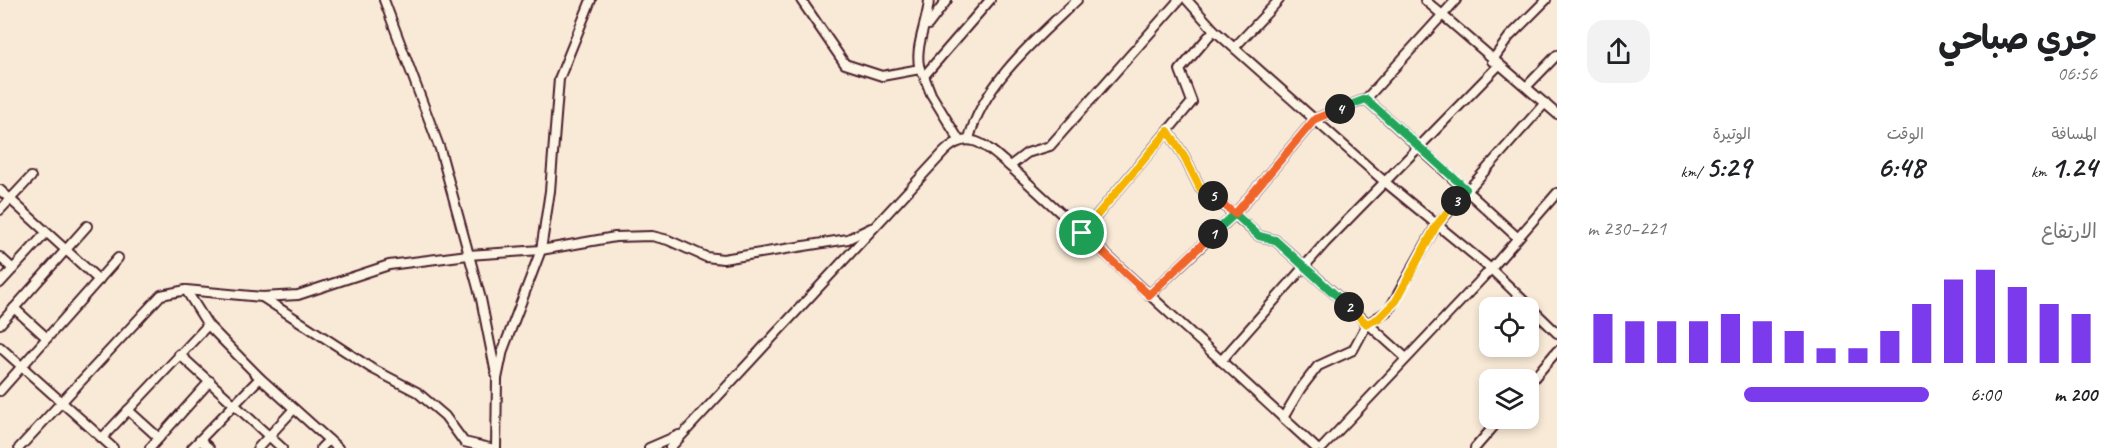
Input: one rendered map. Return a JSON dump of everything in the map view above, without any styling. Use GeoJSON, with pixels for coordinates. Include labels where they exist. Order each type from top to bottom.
{"type":"FeatureCollection","features":[{"type":"Feature","properties":{"kind":"street"},"geometry":{"type":"LineString","coordinates":[[384,0],[440,149],[481,299],[497,379]]}},
{"type":"Feature","properties":{"kind":"street"},"geometry":{"type":"LineString","coordinates":[[496,448],[497,379],[503,350],[541,250],[550,191],[559,79],[591,0]]}},
{"type":"Feature","properties":{"kind":"street"},"geometry":{"type":"LineString","coordinates":[[801,0],[845,64],[882,76],[922,72],[990,0]]}},
{"type":"Feature","properties":{"kind":"street"},"geometry":{"type":"LineString","coordinates":[[929,0],[920,46],[922,72],[931,94],[959,140]]}},
{"type":"Feature","properties":{"kind":"street"},"geometry":{"type":"LineString","coordinates":[[925,28],[947,0]]}},
{"type":"Feature","properties":{"kind":"street"},"geometry":{"type":"LineString","coordinates":[[969,139],[973,121],[1011,67],[1077,0]]}},
{"type":"Feature","properties":{"kind":"street"},"geometry":{"type":"LineString","coordinates":[[1010,166],[1027,153],[1050,146],[1179,0]]}},
{"type":"Feature","properties":{"kind":"street"},"geometry":{"type":"LineString","coordinates":[[1186,0],[1214,30],[1385,182],[1491,269],[1557,333]]}},
{"type":"Feature","properties":{"kind":"street"},"geometry":{"type":"LineString","coordinates":[[1235,47],[1279,0]]}},
{"type":"Feature","properties":{"kind":"street"},"geometry":{"type":"LineString","coordinates":[[1425,0],[1495,63],[1527,86],[1557,114]]}},
{"type":"Feature","properties":{"kind":"street"},"geometry":{"type":"LineString","coordinates":[[1149,295],[1235,214],[1315,119],[1366,99],[1456,0]]}},
{"type":"Feature","properties":{"kind":"street"},"geometry":{"type":"LineString","coordinates":[[1221,361],[1304,266],[1420,146],[1495,63],[1509,37],[1546,0]]}},
{"type":"Feature","properties":{"kind":"street"},"geometry":{"type":"LineString","coordinates":[[1082,233],[1192,102],[1180,70],[1214,30]]}},
{"type":"Feature","properties":{"kind":"street"},"geometry":{"type":"LineString","coordinates":[[1527,86],[1557,55]]}},
{"type":"Feature","properties":{"kind":"street"},"geometry":{"type":"LineString","coordinates":[[1366,99],[1518,238]]}},
{"type":"Feature","properties":{"kind":"street"},"geometry":{"type":"LineString","coordinates":[[1283,418],[1301,388],[1318,366],[1353,350],[1367,324],[1379,318],[1396,301],[1436,226],[1466,189],[1545,103]]}},
{"type":"Feature","properties":{"kind":"street"},"geometry":{"type":"LineString","coordinates":[[1168,131],[1200,188],[1235,214],[1259,236],[1275,240],[1406,358]]}},
{"type":"Feature","properties":{"kind":"street"},"geometry":{"type":"LineString","coordinates":[[670,448],[951,144],[969,139],[980,143],[1010,166],[1316,448]]}},
{"type":"Feature","properties":{"kind":"street"},"geometry":{"type":"LineString","coordinates":[[0,210],[31,177]]}},
{"type":"Feature","properties":{"kind":"street"},"geometry":{"type":"LineString","coordinates":[[0,190],[99,280]]}},
{"type":"Feature","properties":{"kind":"street"},"geometry":{"type":"LineString","coordinates":[[1322,448],[1491,269],[1557,193]]}},
{"type":"Feature","properties":{"kind":"street"},"geometry":{"type":"LineString","coordinates":[[0,324],[87,226]]}},
{"type":"Feature","properties":{"kind":"street"},"geometry":{"type":"LineString","coordinates":[[19,448],[161,295],[186,290],[262,297],[297,295],[389,266],[468,255],[541,250],[615,237],[651,236],[668,240],[706,257],[723,259],[848,240],[871,228]]}},
{"type":"Feature","properties":{"kind":"street"},"geometry":{"type":"LineString","coordinates":[[0,283],[46,232]]}},
{"type":"Feature","properties":{"kind":"street"},"geometry":{"type":"LineString","coordinates":[[0,257],[13,269]]}},
{"type":"Feature","properties":{"kind":"street"},"geometry":{"type":"LineString","coordinates":[[0,391],[118,258]]}},
{"type":"Feature","properties":{"kind":"street"},"geometry":{"type":"LineString","coordinates":[[186,290],[208,325],[260,378],[338,448]]}},
{"type":"Feature","properties":{"kind":"street"},"geometry":{"type":"LineString","coordinates":[[262,297],[370,368],[417,392],[445,416],[464,442],[490,448]]}},
{"type":"Feature","properties":{"kind":"street"},"geometry":{"type":"LineString","coordinates":[[14,308],[48,338]]}},
{"type":"Feature","properties":{"kind":"street"},"geometry":{"type":"LineString","coordinates":[[102,438],[208,325]]}},
{"type":"Feature","properties":{"kind":"street"},"geometry":{"type":"LineString","coordinates":[[0,347],[113,448]]}},
{"type":"Feature","properties":{"kind":"street"},"geometry":{"type":"LineString","coordinates":[[1539,373],[1557,351]]}},
{"type":"Feature","properties":{"kind":"street"},"geometry":{"type":"LineString","coordinates":[[179,354],[282,448]]}},
{"type":"Feature","properties":{"kind":"street"},"geometry":{"type":"LineString","coordinates":[[192,448],[260,378]]}},
{"type":"Feature","properties":{"kind":"street"},"geometry":{"type":"LineString","coordinates":[[150,448],[210,381]]}},
{"type":"Feature","properties":{"kind":"street"},"geometry":{"type":"LineString","coordinates":[[258,448],[294,409]]}},
{"type":"Feature","properties":{"kind":"street"},"geometry":{"type":"LineString","coordinates":[[128,410],[159,438]]}},
{"type":"Feature","properties":{"kind":"street"},"geometry":{"type":"LineString","coordinates":[[1475,448],[1491,429]]}},
{"type":"Feature","properties":{"kind":"street"},"geometry":{"type":"LineString","coordinates":[[649,448],[683,434]]}},
{"type":"Feature","properties":{"kind":"street"},"geometry":{"type":"LineString","coordinates":[[200,440],[209,448]]}},
{"type":"Feature","properties":{"kind":"street"},"geometry":{"type":"LineString","coordinates":[[321,448],[328,440]]}},
{"type":"Feature","properties":{"kind":"route"},"geometry":{"type":"LineString","coordinates":[[1082,233],[1149,295],[1235,214],[1259,236],[1275,240],[1367,324],[1379,318],[1396,301],[1436,226],[1466,189],[1366,99],[1315,119],[1235,214],[1200,188],[1168,131],[1082,233]]}}]}
